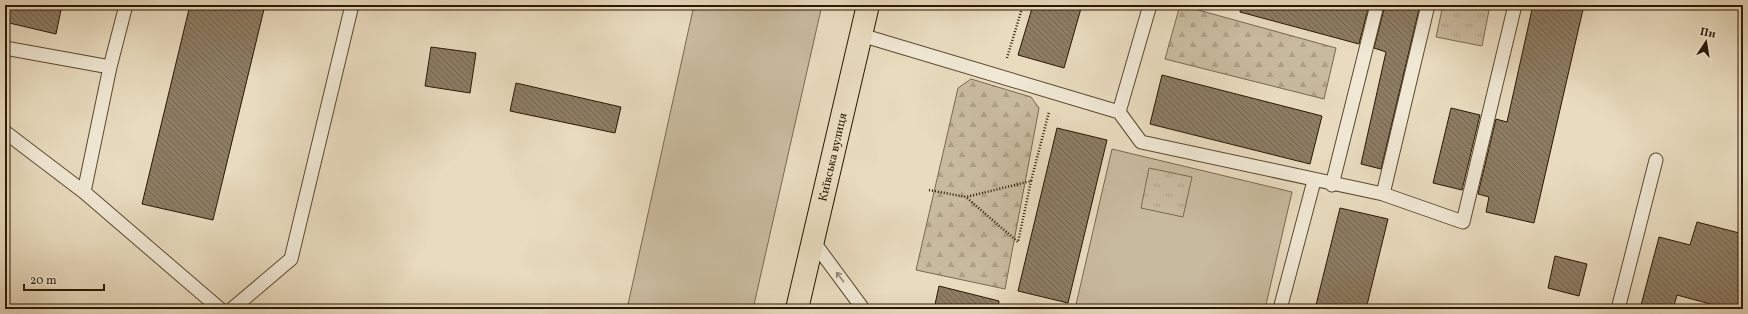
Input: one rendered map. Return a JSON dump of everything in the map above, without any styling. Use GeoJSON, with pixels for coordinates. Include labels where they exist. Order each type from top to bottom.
{"type":"FeatureCollection","features":[{"type":"Feature","properties":{"kind":"main road","name":"Київська вулиця"},"geometry":{"type":"LineString","coordinates":[[797,309],[868,5]]}},
{"type":"Feature","properties":{"kind":"lane"},"geometry":{"type":"LineString","coordinates":[[84,192],[110,67],[126,5]]}},
{"type":"Feature","properties":{"kind":"lane"},"geometry":{"type":"LineString","coordinates":[[232,309],[291,259],[352,5]]}},
{"type":"Feature","properties":{"kind":"lane"},"geometry":{"type":"LineString","coordinates":[[1119,112],[1150,5]]}},
{"type":"Feature","properties":{"kind":"lane"},"geometry":{"type":"LineString","coordinates":[[1332,184],[1377,5]]}},
{"type":"Feature","properties":{"kind":"lane"},"geometry":{"type":"LineString","coordinates":[[1383,194],[1428,5]]}},
{"type":"Feature","properties":{"kind":"lane"},"geometry":{"type":"LineString","coordinates":[[861,35],[1119,112],[1141,142],[1314,181],[1383,194],[1463,222],[1515,5]]}},
{"type":"Feature","properties":{"kind":"lane"},"geometry":{"type":"LineString","coordinates":[[5,48],[110,67]]}},
{"type":"Feature","properties":{"kind":"lane"},"geometry":{"type":"LineString","coordinates":[[5,132],[84,192],[220,309]]}},
{"type":"Feature","properties":{"kind":"lane"},"geometry":{"type":"LineString","coordinates":[[1618,309],[1656,160]]}},
{"type":"Feature","properties":{"kind":"lane"},"geometry":{"type":"LineString","coordinates":[[1280,309],[1314,181]]}},
{"type":"Feature","properties":{"kind":"lane"},"geometry":{"type":"LineString","coordinates":[[813,241],[861,306],[861,309]]}},
{"type":"Feature","properties":{"kind":"path"},"geometry":{"type":"LineString","coordinates":[[1003,77],[1023,5]]}},
{"type":"Feature","properties":{"kind":"path"},"geometry":{"type":"LineString","coordinates":[[966,197],[1018,242],[1031,180],[1054,92]]}},
{"type":"Feature","properties":{"kind":"path"},"geometry":{"type":"LineString","coordinates":[[929,190],[966,197],[1031,180]]}},
{"type":"Feature","properties":{"kind":"green space"},"geometry":{"type":"Polygon","coordinates":[[[694,5],[822,5],[753,309],[627,309],[694,5]]]}},
{"type":"Feature","properties":{"kind":"green space"},"geometry":{"type":"Polygon","coordinates":[[[1180,5],[1336,48],[1324,99],[1165,59],[1180,5]]]}},
{"type":"Feature","properties":{"kind":"green space"},"geometry":{"type":"Polygon","coordinates":[[[1443,5],[1490,5],[1482,46],[1436,37],[1443,5]]]}},
{"type":"Feature","properties":{"kind":"green space"},"geometry":{"type":"Polygon","coordinates":[[[971,79],[1031,97],[1039,108],[1005,289],[916,270],[958,88],[971,79]]]}},
{"type":"Feature","properties":{"kind":"green space"},"geometry":{"type":"Polygon","coordinates":[[[1112,149],[1292,192],[1265,309],[1075,309],[1112,149]]]}},
{"type":"Feature","properties":{"kind":"green space"},"geometry":{"type":"Polygon","coordinates":[[[1149,168],[1192,177],[1183,217],[1141,208],[1149,168]]]}},
{"type":"Feature","properties":{"kind":"building"},"geometry":{"type":"Polygon","coordinates":[[[5,5],[62,5],[56,34],[5,22],[5,5]]]}},
{"type":"Feature","properties":{"kind":"building"},"geometry":{"type":"Polygon","coordinates":[[[190,5],[265,5],[213,220],[142,204],[190,5]]]}},
{"type":"Feature","properties":{"kind":"building"},"geometry":{"type":"Polygon","coordinates":[[[1033,5],[1082,5],[1064,68],[1018,55],[1033,5]]]}},
{"type":"Feature","properties":{"kind":"building"},"geometry":{"type":"Polygon","coordinates":[[[1241,5],[1369,5],[1359,44],[1240,12],[1241,5]]]}},
{"type":"Feature","properties":{"kind":"building"},"geometry":{"type":"Polygon","coordinates":[[[1385,5],[1420,5],[1381,169],[1361,164],[1386,52],[1374,48],[1385,5]]]}},
{"type":"Feature","properties":{"kind":"building"},"geometry":{"type":"Polygon","coordinates":[[[1533,5],[1584,5],[1534,223],[1486,212],[1489,197],[1478,194],[1496,119],[1507,122],[1533,5]]]}},
{"type":"Feature","properties":{"kind":"building"},"geometry":{"type":"Polygon","coordinates":[[[431,47],[476,53],[470,93],[425,86],[431,47]]]}},
{"type":"Feature","properties":{"kind":"building"},"geometry":{"type":"Polygon","coordinates":[[[1162,75],[1322,116],[1310,164],[1150,124],[1162,75]]]}},
{"type":"Feature","properties":{"kind":"building"},"geometry":{"type":"Polygon","coordinates":[[[516,83],[621,107],[615,133],[510,111],[516,83]]]}},
{"type":"Feature","properties":{"kind":"building"},"geometry":{"type":"Polygon","coordinates":[[[1451,108],[1480,115],[1462,190],[1433,183],[1451,108]]]}},
{"type":"Feature","properties":{"kind":"building"},"geometry":{"type":"Polygon","coordinates":[[[1057,128],[1107,140],[1068,303],[1018,291],[1057,128]]]}},
{"type":"Feature","properties":{"kind":"building"},"geometry":{"type":"Polygon","coordinates":[[[1340,208],[1388,219],[1366,309],[1315,309],[1340,208]]]}},
{"type":"Feature","properties":{"kind":"building"},"geometry":{"type":"Polygon","coordinates":[[[1697,222],[1743,234],[1743,309],[1729,309],[1677,295],[1673,309],[1640,309],[1659,237],[1690,245],[1697,222]]]}},
{"type":"Feature","properties":{"kind":"building"},"geometry":{"type":"Polygon","coordinates":[[[1555,256],[1587,264],[1579,296],[1548,288],[1555,256]]]}},
{"type":"Feature","properties":{"kind":"building"},"geometry":{"type":"Polygon","coordinates":[[[939,286],[999,301],[998,309],[934,309],[939,286]]]}}]}
